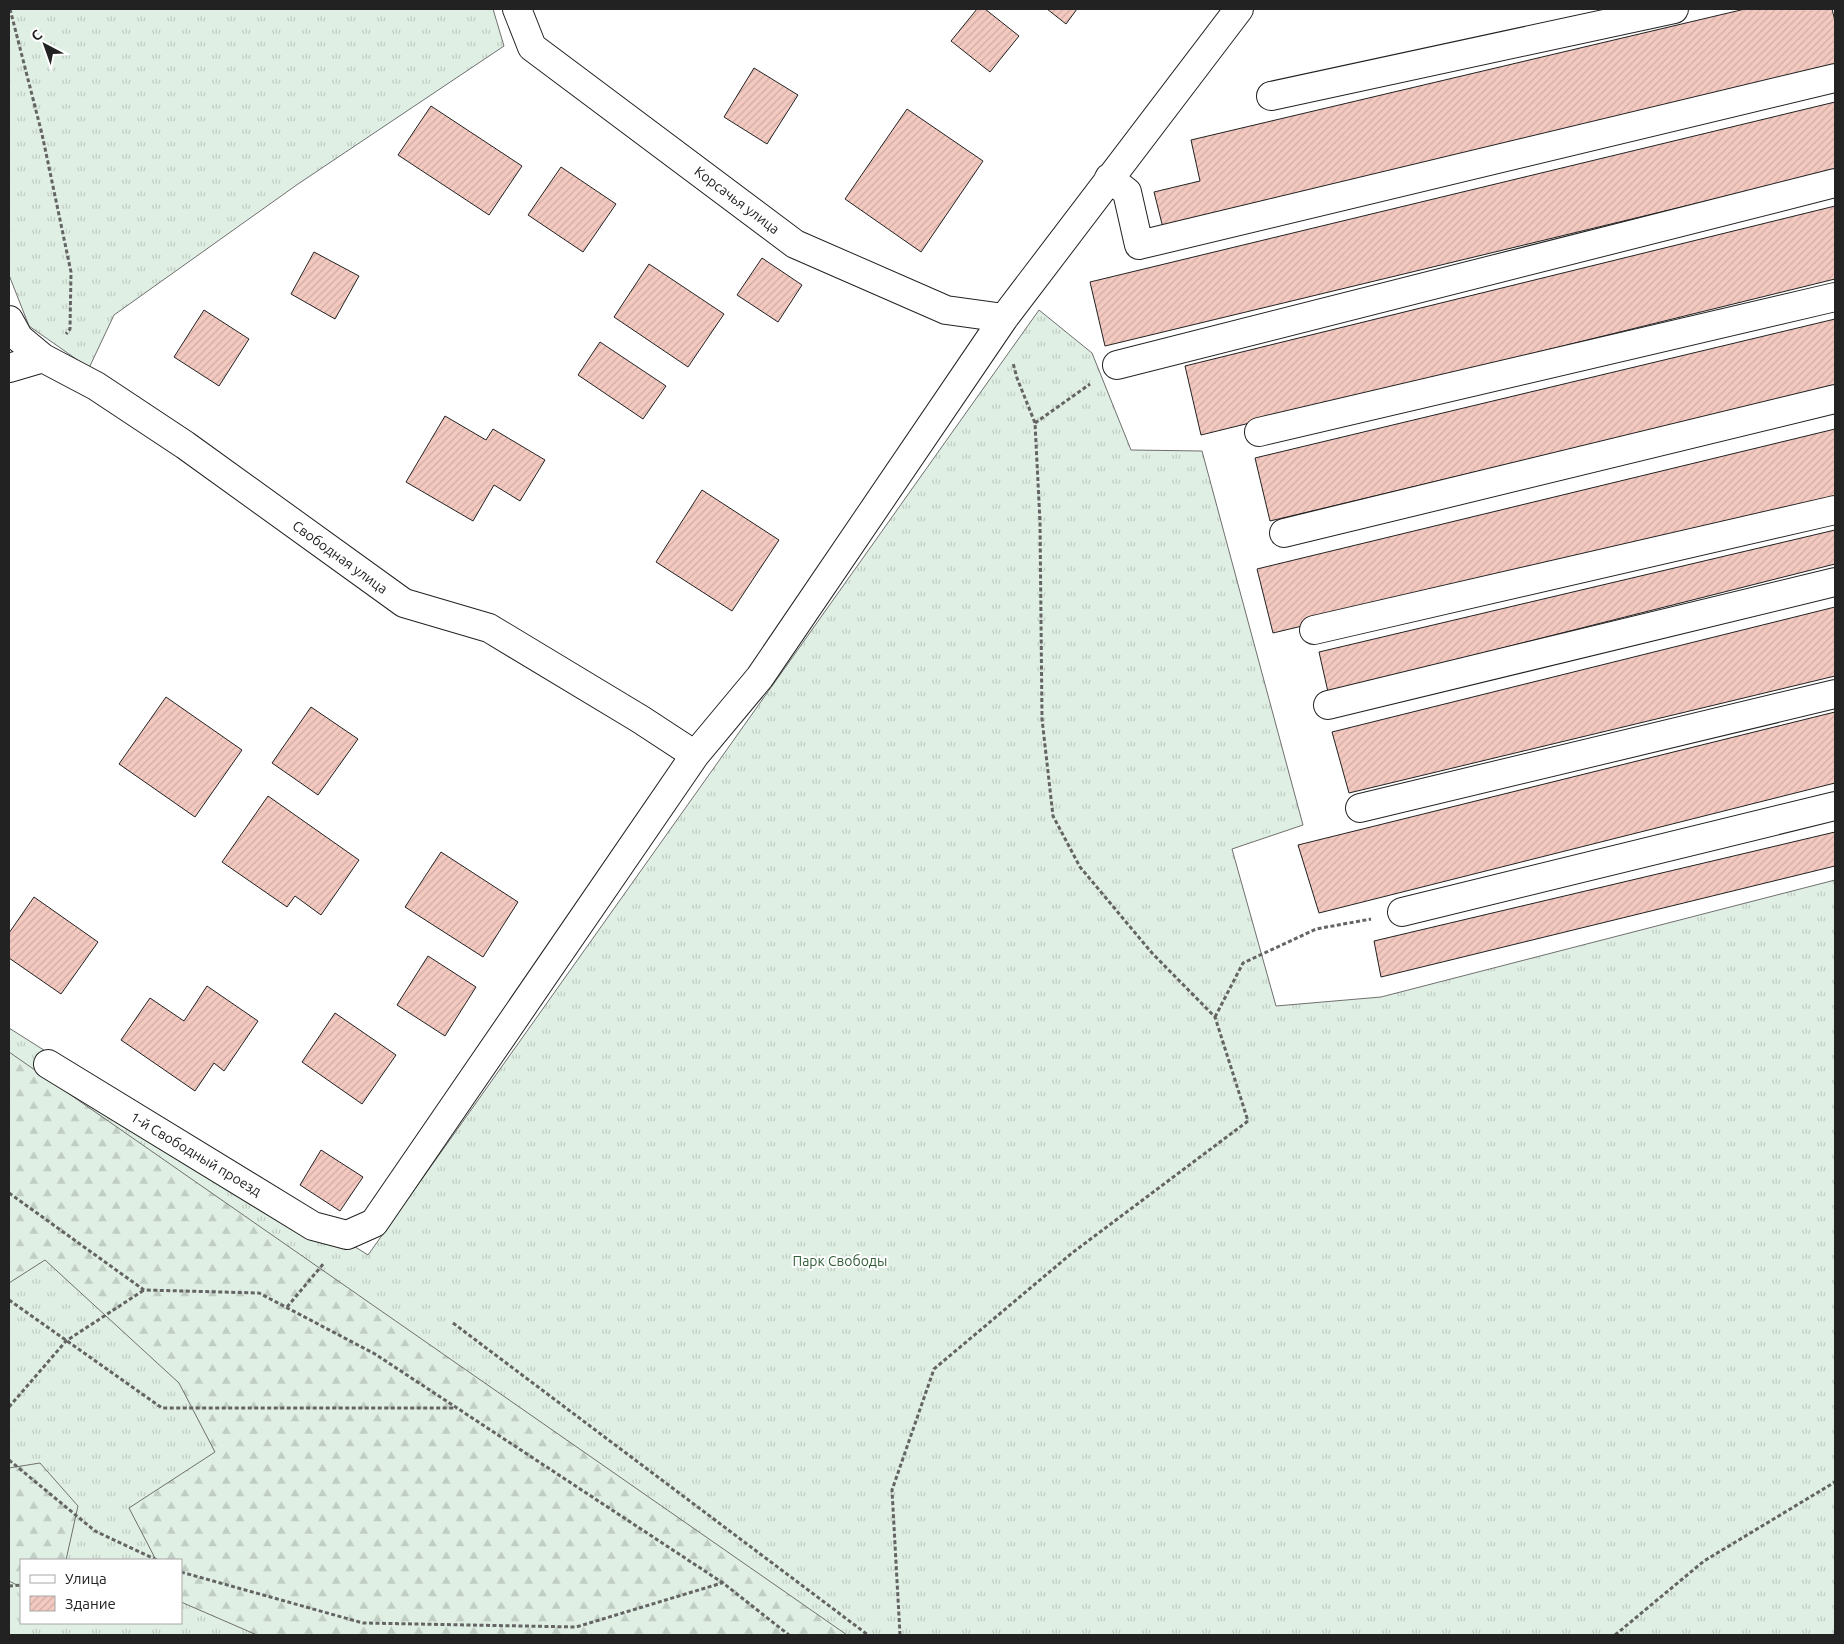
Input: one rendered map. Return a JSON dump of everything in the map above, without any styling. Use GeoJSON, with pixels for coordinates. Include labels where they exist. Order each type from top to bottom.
{"type":"FeatureCollection","features":[{"type":"Feature","properties":{"kind":"street","name":"Корсачья улица"},"geometry":{"type":"LineString","coordinates":[[517,9],[532,48],[795,244],[946,310],[1004,318]]}},
{"type":"Feature","properties":{"kind":"street"},"geometry":{"type":"LineString","coordinates":[[347,1235],[374,1223],[695,755],[760,677],[1004,318],[1239,9]]}},
{"type":"Feature","properties":{"kind":"street"},"geometry":{"type":"LineString","coordinates":[[1271,96],[1674,9]]}},
{"type":"Feature","properties":{"kind":"street"},"geometry":{"type":"LineString","coordinates":[[1110,178],[1127,192],[1139,246],[1835,78]]}},
{"type":"Feature","properties":{"kind":"street"},"geometry":{"type":"LineString","coordinates":[[1117,365],[1835,183]]}},
{"type":"Feature","properties":{"kind":"street"},"geometry":{"type":"LineString","coordinates":[[1259,432],[1835,297]]}},
{"type":"Feature","properties":{"kind":"street","name":"Свободная улица"},"geometry":{"type":"LineString","coordinates":[[9,320],[19,338],[44,358],[96,386],[185,445],[404,603],[489,628],[640,719],[695,755]]}},
{"type":"Feature","properties":{"kind":"street"},"geometry":{"type":"LineString","coordinates":[[9,368],[44,358]]}},
{"type":"Feature","properties":{"kind":"street"},"geometry":{"type":"LineString","coordinates":[[1284,532],[1835,399]]}},
{"type":"Feature","properties":{"kind":"street"},"geometry":{"type":"LineString","coordinates":[[1314,630],[1835,510]]}},
{"type":"Feature","properties":{"kind":"street"},"geometry":{"type":"LineString","coordinates":[[1328,705],[1835,582]]}},
{"type":"Feature","properties":{"kind":"street"},"geometry":{"type":"LineString","coordinates":[[1360,808],[1835,694]]}},
{"type":"Feature","properties":{"kind":"street"},"geometry":{"type":"LineString","coordinates":[[1402,912],[1835,806]]}},
{"type":"Feature","properties":{"kind":"street","name":"1-й Свободный проезд"},"geometry":{"type":"LineString","coordinates":[[48,1064],[313,1226],[347,1235]]}},
{"type":"Feature","properties":{"kind":"path"},"geometry":{"type":"LineString","coordinates":[[10,9],[42,134],[71,272],[70,329],[44,358]]}},
{"type":"Feature","properties":{"kind":"path"},"geometry":{"type":"LineString","coordinates":[[900,1635],[892,1490],[934,1369],[1072,1253],[1248,1121],[1215,1017],[1152,953],[1080,867],[1053,816],[1042,719],[1040,522],[1035,423],[1017,378],[1004,318]]}},
{"type":"Feature","properties":{"kind":"path"},"geometry":{"type":"LineString","coordinates":[[1035,423],[1117,365]]}},
{"type":"Feature","properties":{"kind":"path"},"geometry":{"type":"LineString","coordinates":[[1215,1017],[1243,962],[1316,930],[1402,912]]}},
{"type":"Feature","properties":{"kind":"path"},"geometry":{"type":"LineString","coordinates":[[9,1193],[144,1290],[260,1293],[375,1354],[723,1583],[789,1635]]}},
{"type":"Feature","properties":{"kind":"path"},"geometry":{"type":"LineString","coordinates":[[288,1307],[347,1235]]}},
{"type":"Feature","properties":{"kind":"path"},"geometry":{"type":"LineString","coordinates":[[9,1407],[66,1341],[144,1290]]}},
{"type":"Feature","properties":{"kind":"path"},"geometry":{"type":"LineString","coordinates":[[9,1300],[162,1408],[458,1408]]}},
{"type":"Feature","properties":{"kind":"path"},"geometry":{"type":"LineString","coordinates":[[453,1323],[868,1635]]}},
{"type":"Feature","properties":{"kind":"path"},"geometry":{"type":"LineString","coordinates":[[9,1460],[95,1531],[155,1559]]}},
{"type":"Feature","properties":{"kind":"path"},"geometry":{"type":"LineString","coordinates":[[1615,1635],[1704,1561],[1835,1482]]}},
{"type":"Feature","properties":{"kind":"path"},"geometry":{"type":"LineString","coordinates":[[182,1572],[363,1622],[576,1628],[723,1583]]}},
{"type":"Feature","properties":{"kind":"green space"},"geometry":{"type":"Polygon","coordinates":[[[9,9],[493,9],[504,46],[298,184],[114,315],[89,368],[29,326],[9,275],[9,9]]]}},
{"type":"Feature","properties":{"kind":"green space","name":"Парк Свободы"},"geometry":{"type":"Polygon","coordinates":[[[1039,310],[1092,353],[1131,450],[1202,451],[1303,825],[1232,849],[1276,1006],[1381,997],[1835,880],[1835,1635],[9,1635],[9,1028],[368,1255],[1039,310]]]}},
{"type":"Feature","properties":{"kind":"green space"},"geometry":{"type":"Polygon","coordinates":[[[9,1052],[847,1635],[257,1635],[182,1602],[182,1559],[155,1559],[129,1508],[215,1452],[179,1383],[45,1260],[9,1283],[9,1052]]]}},
{"type":"Feature","properties":{"kind":"green space"},"geometry":{"type":"Polygon","coordinates":[[[40,1463],[78,1506],[66,1559],[20,1559],[20,1586],[9,1581],[9,1468],[40,1463]]]}},
{"type":"Feature","properties":{"kind":"building"},"geometry":{"type":"Polygon","coordinates":[[[977,9],[985,9],[1019,36],[990,72],[951,41],[977,9]]]}},
{"type":"Feature","properties":{"kind":"building"},"geometry":{"type":"Polygon","coordinates":[[[1047,9],[1077,9],[1066,24],[1047,9]]]}},
{"type":"Feature","properties":{"kind":"building"},"geometry":{"type":"Polygon","coordinates":[[[1745,9],[1832,9],[1835,21],[1835,68],[1163,228],[1154,192],[1200,181],[1191,140],[1745,9]]]}},
{"type":"Feature","properties":{"kind":"building"},"geometry":{"type":"Polygon","coordinates":[[[754,68],[798,95],[767,144],[724,117],[754,68]]]}},
{"type":"Feature","properties":{"kind":"building"},"geometry":{"type":"Polygon","coordinates":[[[1835,102],[1835,170],[1105,346],[1090,282],[1835,102]]]}},
{"type":"Feature","properties":{"kind":"building"},"geometry":{"type":"Polygon","coordinates":[[[431,106],[522,166],[489,215],[398,155],[431,106]]]}},
{"type":"Feature","properties":{"kind":"building"},"geometry":{"type":"Polygon","coordinates":[[[907,109],[983,161],[921,252],[845,199],[907,109]]]}},
{"type":"Feature","properties":{"kind":"building"},"geometry":{"type":"Polygon","coordinates":[[[561,167],[616,204],[583,252],[528,215],[561,167]]]}},
{"type":"Feature","properties":{"kind":"building"},"geometry":{"type":"Polygon","coordinates":[[[1835,206],[1835,279],[1201,435],[1185,366],[1835,206]]]}},
{"type":"Feature","properties":{"kind":"building"},"geometry":{"type":"Polygon","coordinates":[[[314,252],[359,276],[335,319],[291,294],[314,252]]]}},
{"type":"Feature","properties":{"kind":"building"},"geometry":{"type":"Polygon","coordinates":[[[762,258],[802,285],[778,322],[737,295],[762,258]]]}},
{"type":"Feature","properties":{"kind":"building"},"geometry":{"type":"Polygon","coordinates":[[[649,264],[724,314],[688,367],[614,317],[649,264]]]}},
{"type":"Feature","properties":{"kind":"building"},"geometry":{"type":"Polygon","coordinates":[[[204,310],[249,339],[219,386],[174,357],[204,310]]]}},
{"type":"Feature","properties":{"kind":"building"},"geometry":{"type":"Polygon","coordinates":[[[1835,319],[1835,386],[1270,521],[1255,458],[1835,319]]]}},
{"type":"Feature","properties":{"kind":"building"},"geometry":{"type":"Polygon","coordinates":[[[600,342],[666,386],[643,419],[578,375],[600,342]]]}},
{"type":"Feature","properties":{"kind":"building"},"geometry":{"type":"Polygon","coordinates":[[[445,416],[486,440],[493,429],[545,460],[520,501],[494,485],[473,521],[406,482],[445,416]]]}},
{"type":"Feature","properties":{"kind":"building"},"geometry":{"type":"Polygon","coordinates":[[[1835,429],[1835,498],[1273,633],[1257,569],[1835,429]]]}},
{"type":"Feature","properties":{"kind":"building"},"geometry":{"type":"Polygon","coordinates":[[[702,490],[779,540],[732,611],[656,562],[702,490]]]}},
{"type":"Feature","properties":{"kind":"building"},"geometry":{"type":"Polygon","coordinates":[[[1835,530],[1835,564],[1328,692],[1319,652],[1835,530]]]}},
{"type":"Feature","properties":{"kind":"building"},"geometry":{"type":"Polygon","coordinates":[[[1835,607],[1835,676],[1349,793],[1332,732],[1835,607]]]}},
{"type":"Feature","properties":{"kind":"building"},"geometry":{"type":"Polygon","coordinates":[[[166,697],[242,750],[195,817],[119,764],[166,697]]]}},
{"type":"Feature","properties":{"kind":"building"},"geometry":{"type":"Polygon","coordinates":[[[311,707],[358,739],[318,795],[272,763],[311,707]]]}},
{"type":"Feature","properties":{"kind":"building"},"geometry":{"type":"Polygon","coordinates":[[[1835,712],[1835,783],[1319,913],[1298,845],[1835,712]]]}},
{"type":"Feature","properties":{"kind":"building"},"geometry":{"type":"Polygon","coordinates":[[[268,796],[359,860],[321,915],[295,896],[287,907],[222,862],[268,796]]]}},
{"type":"Feature","properties":{"kind":"building"},"geometry":{"type":"Polygon","coordinates":[[[1835,832],[1835,866],[1381,977],[1374,941],[1835,832]]]}},
{"type":"Feature","properties":{"kind":"building"},"geometry":{"type":"Polygon","coordinates":[[[441,852],[518,902],[483,957],[405,907],[441,852]]]}},
{"type":"Feature","properties":{"kind":"building"},"geometry":{"type":"Polygon","coordinates":[[[34,897],[98,942],[61,994],[9,958],[9,933],[34,897]]]}},
{"type":"Feature","properties":{"kind":"building"},"geometry":{"type":"Polygon","coordinates":[[[428,956],[476,987],[445,1036],[397,1005],[428,956]]]}},
{"type":"Feature","properties":{"kind":"building"},"geometry":{"type":"Polygon","coordinates":[[[207,986],[258,1021],[224,1071],[214,1063],[195,1091],[121,1040],[150,998],[184,1021],[207,986]]]}},
{"type":"Feature","properties":{"kind":"building"},"geometry":{"type":"Polygon","coordinates":[[[335,1013],[396,1055],[362,1104],[302,1062],[335,1013]]]}},
{"type":"Feature","properties":{"kind":"building"},"geometry":{"type":"Polygon","coordinates":[[[321,1150],[363,1177],[340,1211],[300,1185],[321,1150]]]}}]}
